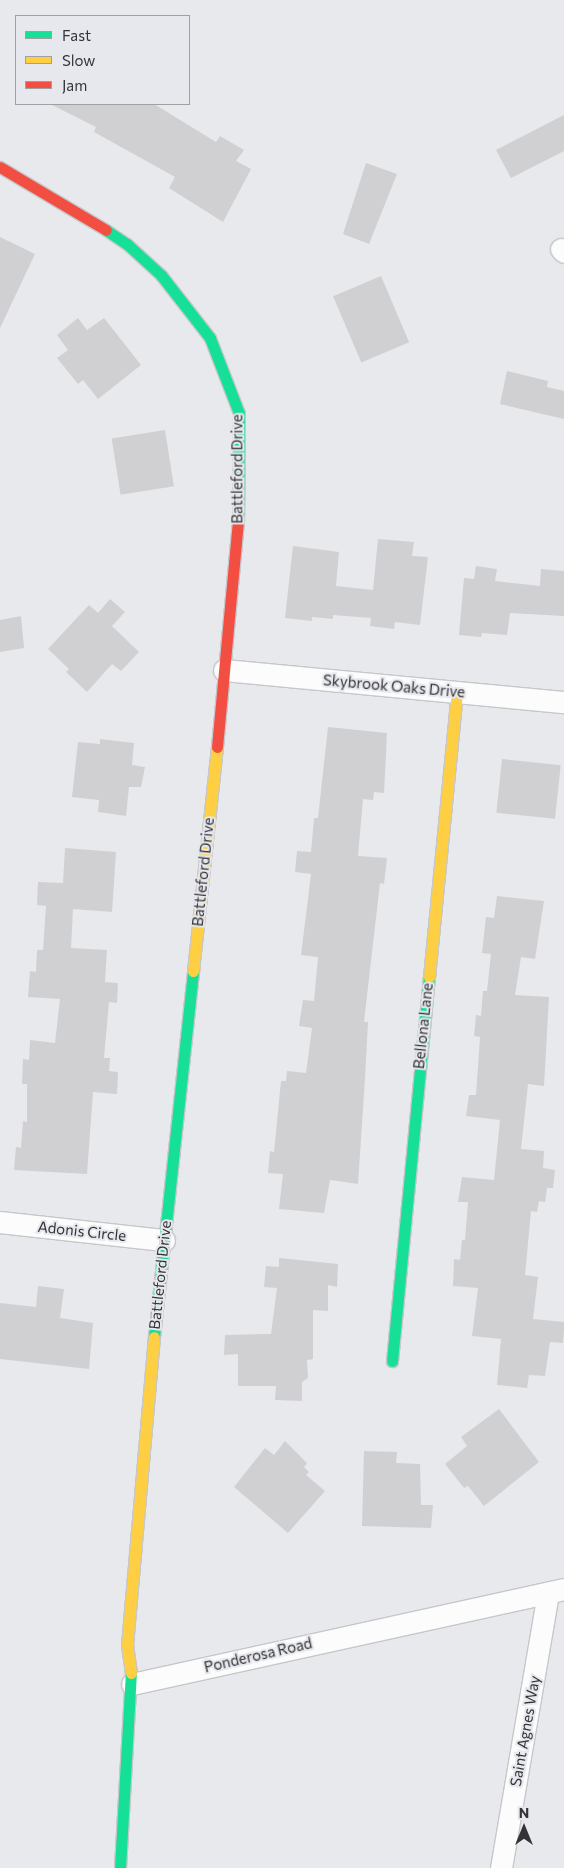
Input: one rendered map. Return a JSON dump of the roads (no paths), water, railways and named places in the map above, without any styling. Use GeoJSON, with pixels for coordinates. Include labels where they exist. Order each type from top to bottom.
{"type":"FeatureCollection","features":[{"type":"Feature","properties":{"kind":"street","name":"Battleford Drive"},"geometry":{"type":"LineString","coordinates":[[0,167],[50,194],[127,244],[161,275],[210,338],[239,413],[239,507],[224,670],[164,1240],[127,1645],[132,1684]]}},
{"type":"Feature","properties":{"kind":"street","name":"Skybrook Oaks Drive"},"geometry":{"type":"LineString","coordinates":[[224,670],[564,702]]}},
{"type":"Feature","properties":{"kind":"street","name":"Bellona Lane"},"geometry":{"type":"LineString","coordinates":[[392,1361],[457,692]]}},
{"type":"Feature","properties":{"kind":"street","name":"Adonis Circle"},"geometry":{"type":"LineString","coordinates":[[0,1222],[164,1240]]}},
{"type":"Feature","properties":{"kind":"street","name":"Ponderosa Road"},"geometry":{"type":"LineString","coordinates":[[132,1684],[418,1618],[556,1591]]}},
{"type":"Feature","properties":{"kind":"street","name":"Saint Agnes Way"},"geometry":{"type":"LineString","coordinates":[[501,1868],[556,1591]]}},
{"type":"Feature","properties":{"kind":"street"},"geometry":{"type":"LineString","coordinates":[[120,1868],[132,1684]]}}]}
